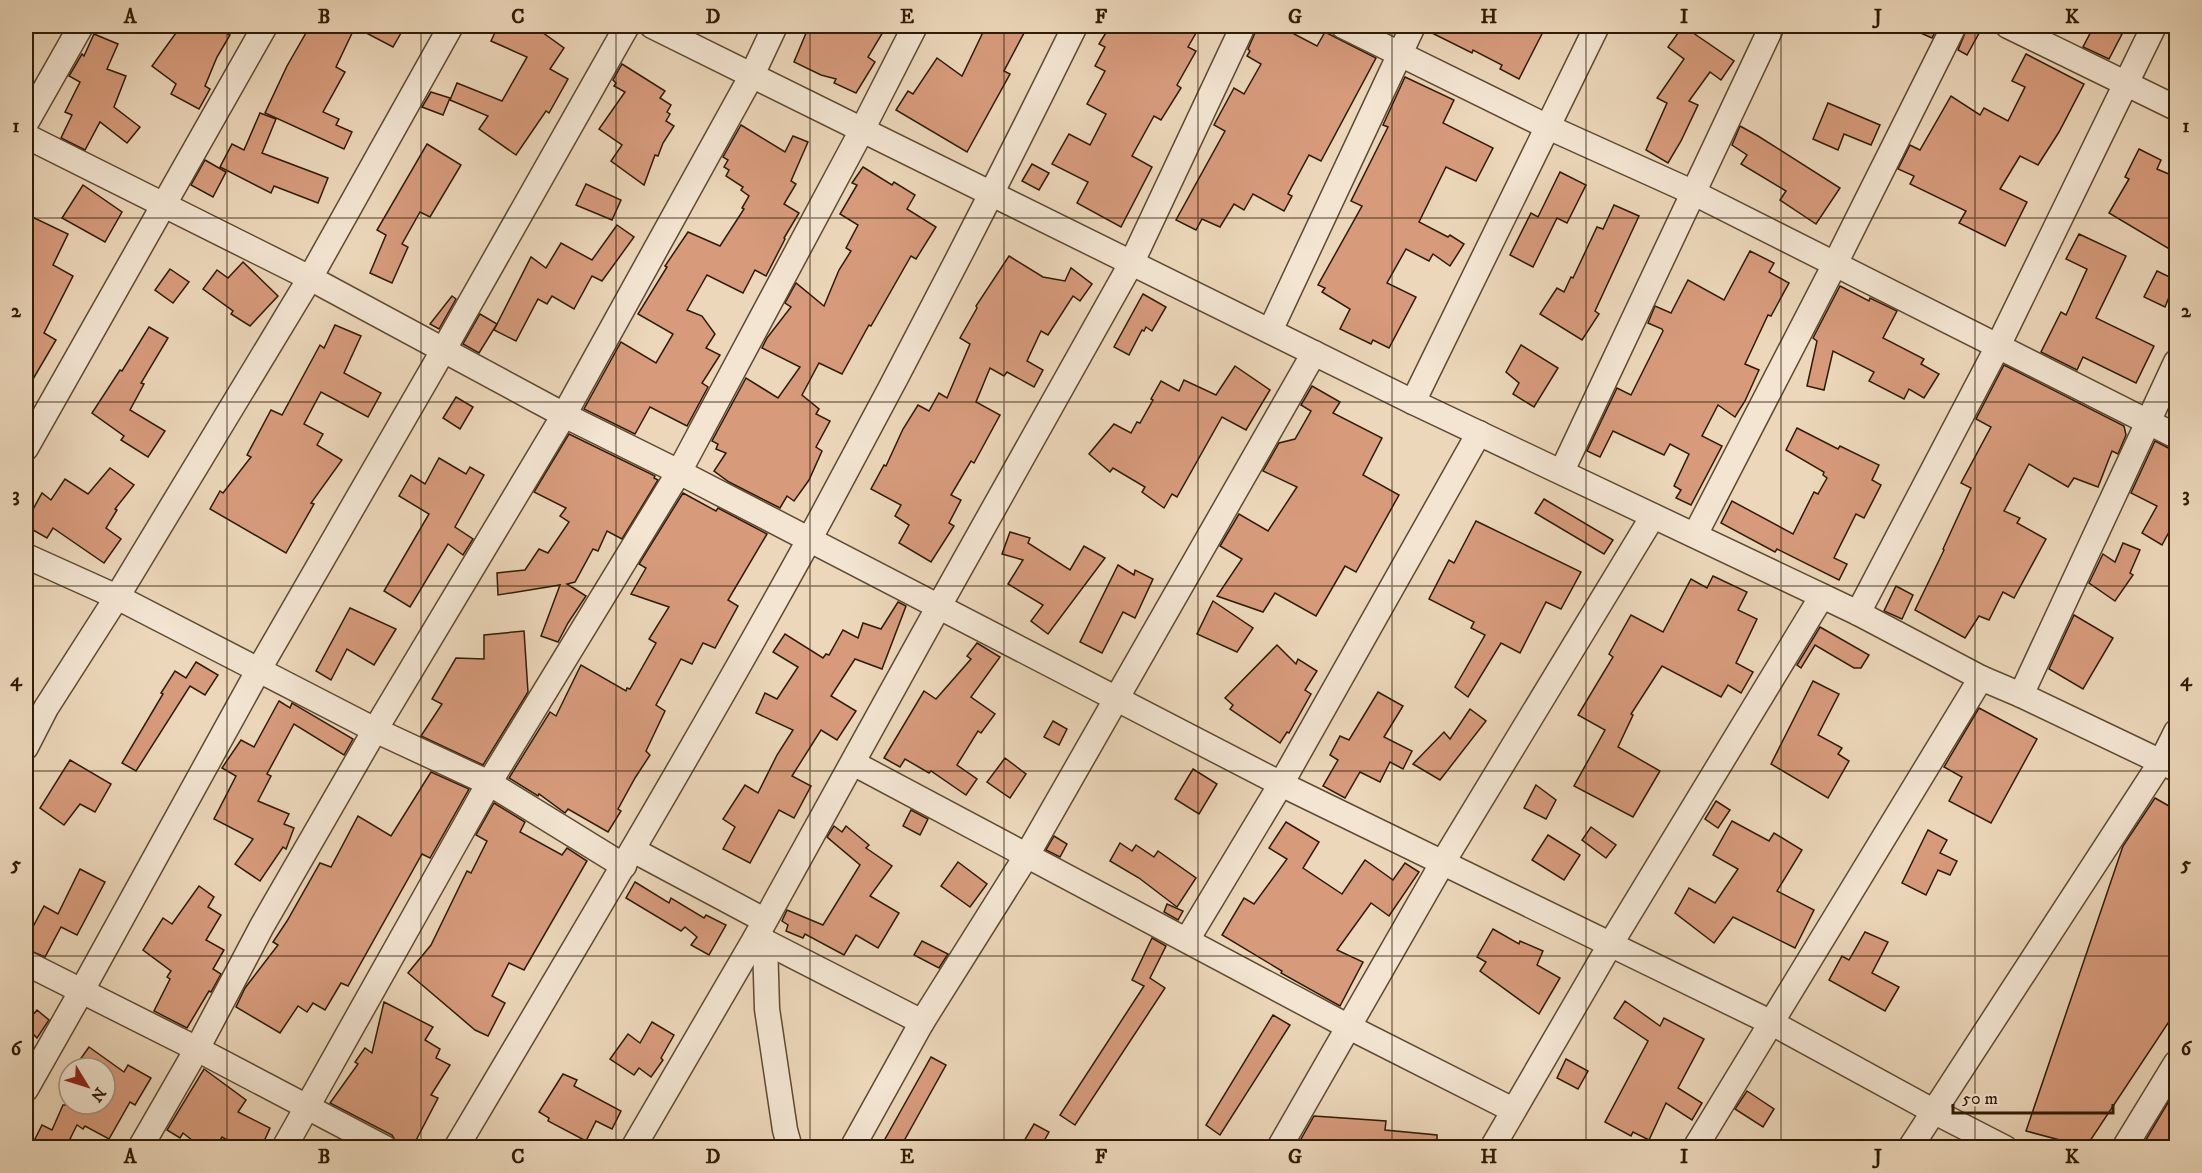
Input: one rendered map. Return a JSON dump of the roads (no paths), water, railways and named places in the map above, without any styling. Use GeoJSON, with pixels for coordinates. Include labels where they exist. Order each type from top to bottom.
{"type":"FeatureCollection","features":[{"type":"Feature","properties":{"kind":"street"},"geometry":{"type":"LineString","coordinates":[[26,123],[81,26]]}},
{"type":"Feature","properties":{"kind":"street"},"geometry":{"type":"LineString","coordinates":[[26,448],[264,26]]}},
{"type":"Feature","properties":{"kind":"street"},"geometry":{"type":"LineString","coordinates":[[26,747],[46,708],[117,597],[310,278],[451,26]]}},
{"type":"Feature","properties":{"kind":"street"},"geometry":{"type":"LineString","coordinates":[[26,1089],[258,671],[627,26]]}},
{"type":"Feature","properties":{"kind":"street"},"geometry":{"type":"LineString","coordinates":[[652,26],[1413,402],[1695,534],[1858,613],[1982,678],[2169,765]]}},
{"type":"Feature","properties":{"kind":"street"},"geometry":{"type":"LineString","coordinates":[[140,1148],[197,1049],[262,926],[375,730],[564,415],[752,75],[775,26]]}},
{"type":"Feature","properties":{"kind":"street"},"geometry":{"type":"LineString","coordinates":[[284,1148],[489,783],[679,472],[915,26]]}},
{"type":"Feature","properties":{"kind":"street"},"geometry":{"type":"LineString","coordinates":[[456,1148],[629,858],[809,540],[992,194],[1075,26]]}},
{"type":"Feature","properties":{"kind":"street"},"geometry":{"type":"LineString","coordinates":[[633,1148],[762,933],[939,606],[1132,262],[1243,26]]}},
{"type":"Feature","properties":{"kind":"street"},"geometry":{"type":"LineString","coordinates":[[1343,26],[1400,52],[1548,127],[1692,192],[2176,436]]}},
{"type":"Feature","properties":{"kind":"street"},"geometry":{"type":"LineString","coordinates":[[1270,331],[1413,26]]}},
{"type":"Feature","properties":{"kind":"street"},"geometry":{"type":"LineString","coordinates":[[1413,402],[1597,26]]}},
{"type":"Feature","properties":{"kind":"street"},"geometry":{"type":"LineString","coordinates":[[1562,471],[1772,26]]}},
{"type":"Feature","properties":{"kind":"street"},"geometry":{"type":"LineString","coordinates":[[1695,534],[1835,264],[1954,26]]}},
{"type":"Feature","properties":{"kind":"street"},"geometry":{"type":"LineString","coordinates":[[2008,26],[2176,108]]}},
{"type":"Feature","properties":{"kind":"street"},"geometry":{"type":"LineString","coordinates":[[1858,613],[1998,346],[2154,26]]}},
{"type":"Feature","properties":{"kind":"street"},"geometry":{"type":"LineString","coordinates":[[26,136],[310,278],[564,415],[679,472],[1281,784],[1772,1023],[2005,1148]]}},
{"type":"Feature","properties":{"kind":"street"},"geometry":{"type":"LineString","coordinates":[[852,1148],[922,1022],[1027,855],[1314,353]]}},
{"type":"Feature","properties":{"kind":"street"},"geometry":{"type":"LineString","coordinates":[[2021,695],[2176,362]]}},
{"type":"Feature","properties":{"kind":"street"},"geometry":{"type":"LineString","coordinates":[[1187,940],[1281,784],[1479,433]]}},
{"type":"Feature","properties":{"kind":"street"},"geometry":{"type":"LineString","coordinates":[[1279,1148],[1443,862],[1653,516]]}},
{"type":"Feature","properties":{"kind":"street"},"geometry":{"type":"LineString","coordinates":[[26,556],[117,597],[375,730],[489,783],[629,858],[922,1022]]}},
{"type":"Feature","properties":{"kind":"street"},"geometry":{"type":"LineString","coordinates":[[1492,1148],[1610,945],[1822,596]]}},
{"type":"Feature","properties":{"kind":"street"},"geometry":{"type":"LineString","coordinates":[[1695,1148],[1982,678]]}},
{"type":"Feature","properties":{"kind":"street"},"geometry":{"type":"LineString","coordinates":[[1910,1148],[2169,765],[2176,732]]}},
{"type":"Feature","properties":{"kind":"street"},"geometry":{"type":"LineString","coordinates":[[853,763],[1349,1027],[1513,1110]]}},
{"type":"Feature","properties":{"kind":"street"},"geometry":{"type":"LineString","coordinates":[[762,933],[767,1009],[790,1148]]}},
{"type":"Feature","properties":{"kind":"street"},"geometry":{"type":"LineString","coordinates":[[26,963],[197,1049],[385,1148]]}},
{"type":"Feature","properties":{"kind":"street"},"geometry":{"type":"LineString","coordinates":[[2124,1148],[2176,1063]]}}]}
